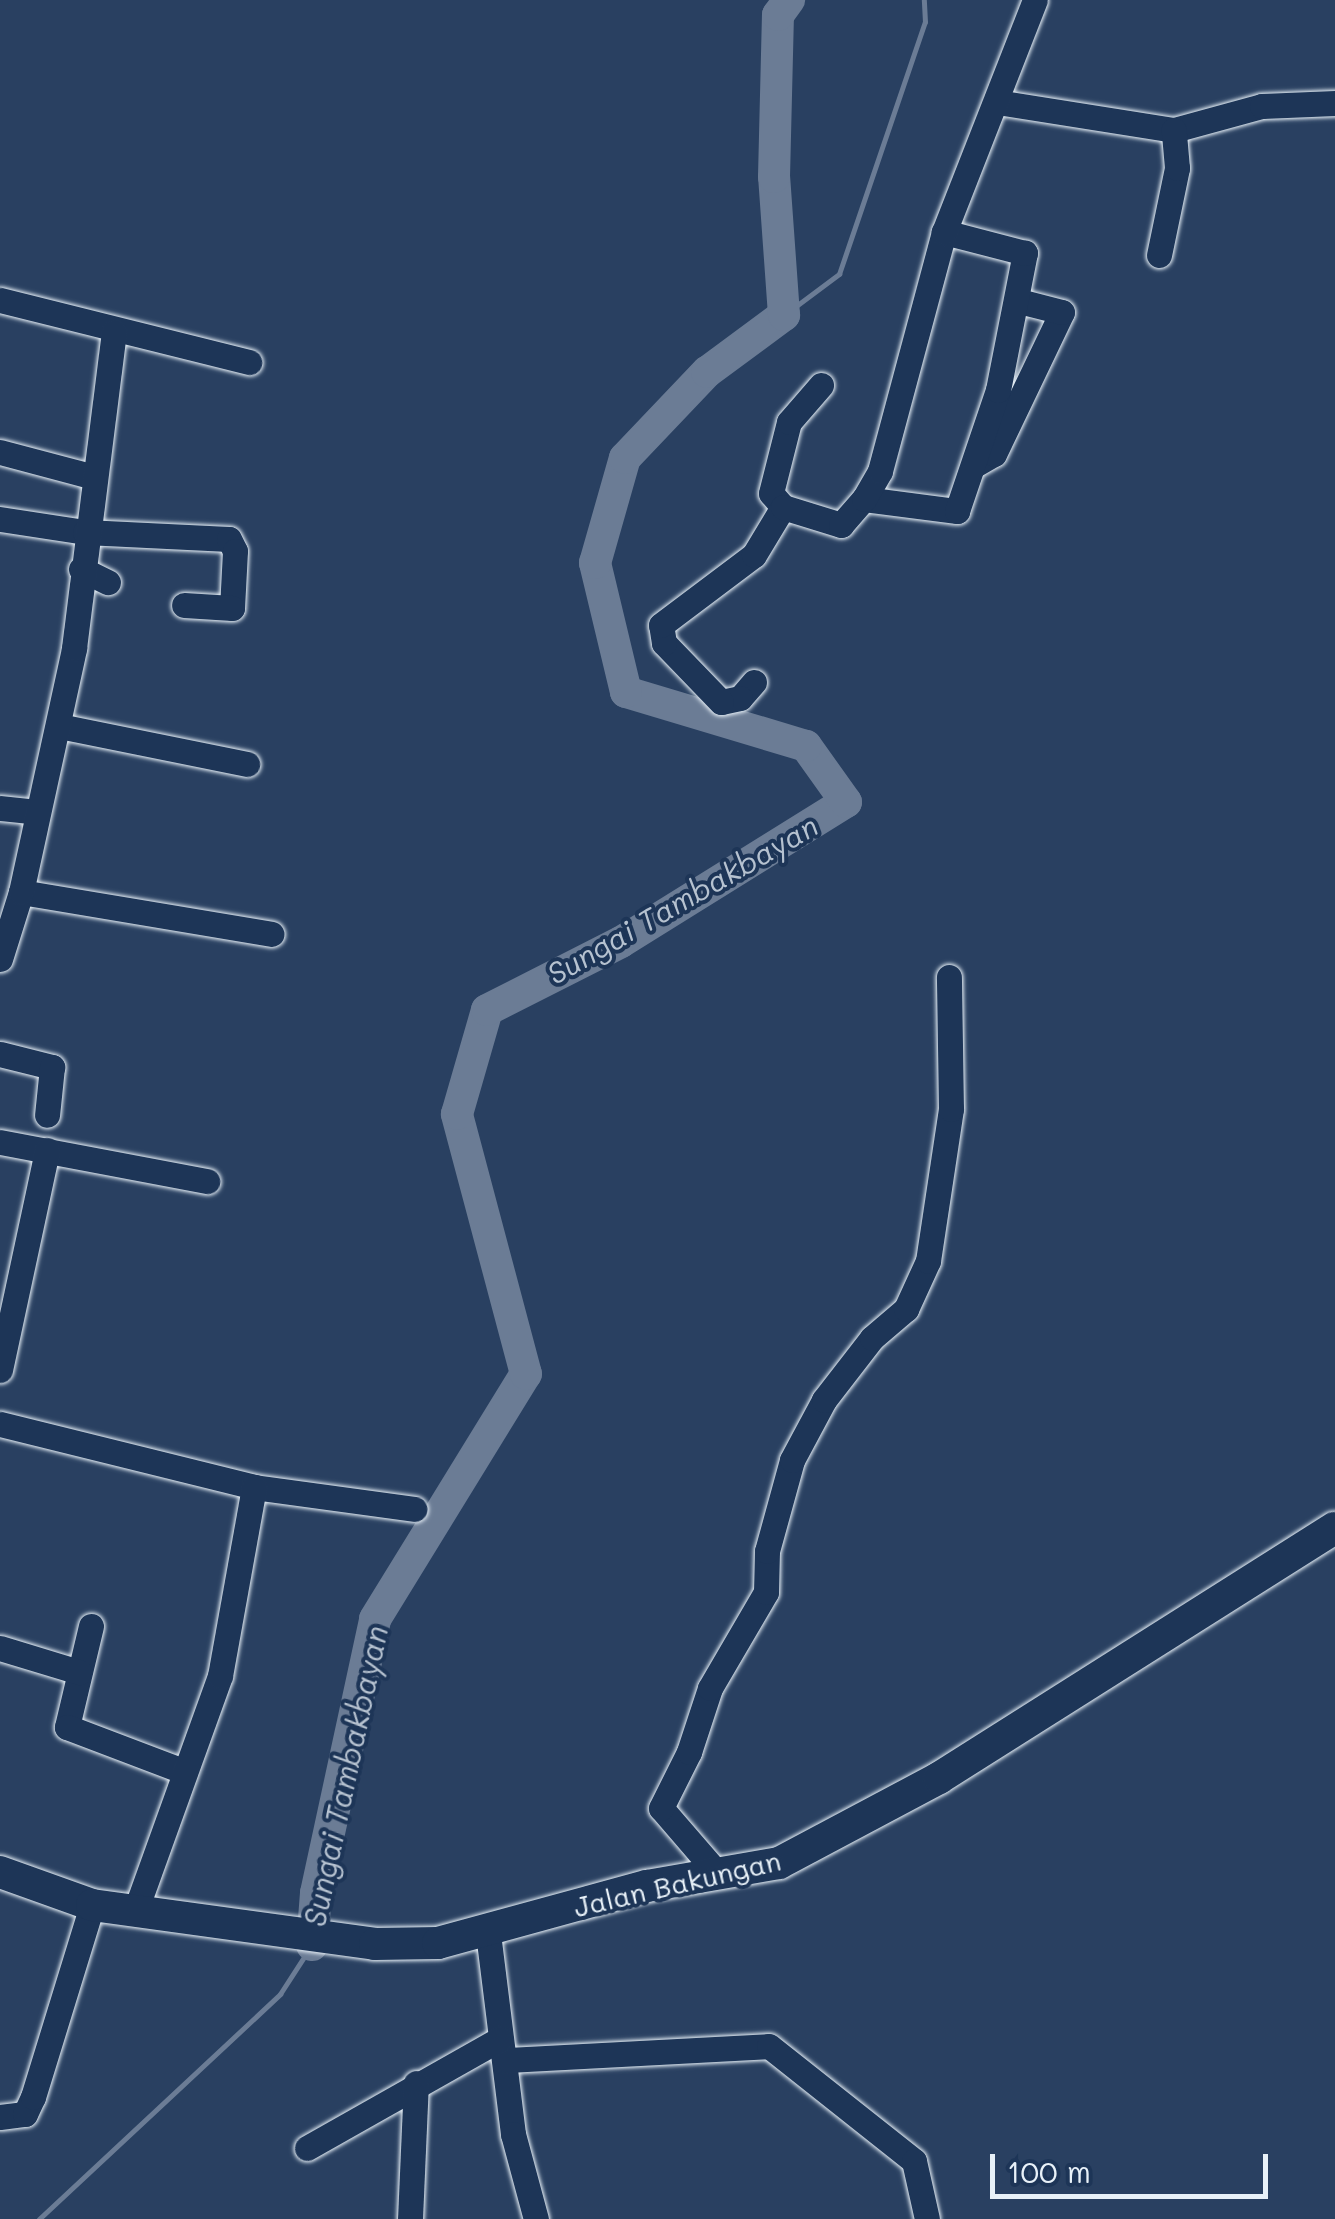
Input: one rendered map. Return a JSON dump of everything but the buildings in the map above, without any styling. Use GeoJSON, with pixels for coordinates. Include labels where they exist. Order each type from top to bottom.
{"type":"FeatureCollection","features":[{"type":"Feature","properties":{"kind":"main road","name":"Jalan Bakungan"},"geometry":{"type":"LineString","coordinates":[[0,1872],[92,1905],[134,1912],[269,1927],[343,1941],[438,1943],[488,1933],[646,1886],[779,1862],[844,1832],[1335,1528]]}},
{"type":"Feature","properties":{"kind":"street"},"geometry":{"type":"LineString","coordinates":[[820,385],[789,422],[771,494],[783,507],[841,525],[864,499],[880,471],[944,232],[1036,0]]}},
{"type":"Feature","properties":{"kind":"street"},"geometry":{"type":"LineString","coordinates":[[998,102],[1174,130],[1262,106],[1335,103]]}},
{"type":"Feature","properties":{"kind":"street"},"geometry":{"type":"LineString","coordinates":[[1159,255],[1176,168],[1174,130]]}},
{"type":"Feature","properties":{"kind":"street"},"geometry":{"type":"LineString","coordinates":[[864,499],[948,514],[957,511],[972,466],[1019,301],[1026,258],[1020,249],[944,232]]}},
{"type":"Feature","properties":{"kind":"street"},"geometry":{"type":"LineString","coordinates":[[0,300],[114,332],[249,362]]}},
{"type":"Feature","properties":{"kind":"street"},"geometry":{"type":"LineString","coordinates":[[972,466],[994,454],[1062,312],[1019,301]]}},
{"type":"Feature","properties":{"kind":"street"},"geometry":{"type":"LineString","coordinates":[[0,959],[21,892],[59,726],[114,332]]}},
{"type":"Feature","properties":{"kind":"street"},"geometry":{"type":"LineString","coordinates":[[0,452],[94,477]]}},
{"type":"Feature","properties":{"kind":"street"},"geometry":{"type":"LineString","coordinates":[[754,682],[740,698],[721,702],[664,643],[661,626],[754,555],[783,507]]}},
{"type":"Feature","properties":{"kind":"street"},"geometry":{"type":"LineString","coordinates":[[0,518],[85,532],[231,541],[232,608],[184,605]]}},
{"type":"Feature","properties":{"kind":"street"},"geometry":{"type":"LineString","coordinates":[[81,569],[108,582]]}},
{"type":"Feature","properties":{"kind":"street"},"geometry":{"type":"LineString","coordinates":[[59,726],[247,764]]}},
{"type":"Feature","properties":{"kind":"street"},"geometry":{"type":"LineString","coordinates":[[0,808],[37,812]]}},
{"type":"Feature","properties":{"kind":"street"},"geometry":{"type":"LineString","coordinates":[[21,892],[271,934]]}},
{"type":"Feature","properties":{"kind":"street"},"geometry":{"type":"LineString","coordinates":[[718,1874],[660,1808],[689,1752],[710,1688],[766,1592],[767,1551],[792,1460],[824,1400],[872,1338],[906,1310],[928,1261],[950,1109],[949,978]]}},
{"type":"Feature","properties":{"kind":"street"},"geometry":{"type":"LineString","coordinates":[[0,1054],[52,1067],[47,1115]]}},
{"type":"Feature","properties":{"kind":"street"},"geometry":{"type":"LineString","coordinates":[[0,1142],[208,1181]]}},
{"type":"Feature","properties":{"kind":"street"},"geometry":{"type":"LineString","coordinates":[[0,1370],[47,1150]]}},
{"type":"Feature","properties":{"kind":"street"},"geometry":{"type":"LineString","coordinates":[[0,1424],[254,1487],[415,1509]]}},
{"type":"Feature","properties":{"kind":"street"},"geometry":{"type":"LineString","coordinates":[[134,1912],[220,1676],[254,1487]]}},
{"type":"Feature","properties":{"kind":"street"},"geometry":{"type":"LineString","coordinates":[[91,1626],[67,1727],[183,1771]]}},
{"type":"Feature","properties":{"kind":"street"},"geometry":{"type":"LineString","coordinates":[[0,1648],[79,1672]]}},
{"type":"Feature","properties":{"kind":"street"},"geometry":{"type":"LineString","coordinates":[[0,2118],[25,2114],[92,1905]]}},
{"type":"Feature","properties":{"kind":"street"},"geometry":{"type":"LineString","coordinates":[[488,1933],[513,2134],[536,2219]]}},
{"type":"Feature","properties":{"kind":"street"},"geometry":{"type":"LineString","coordinates":[[307,2148],[416,2083],[503,2049],[769,2046],[914,2161],[927,2219]]}},
{"type":"Feature","properties":{"kind":"street"},"geometry":{"type":"LineString","coordinates":[[410,2219],[416,2083]]}},
{"type":"Feature","properties":{"kind":"waterway","name":"Sungai Tambakbayan"},"geometry":{"type":"LineString","coordinates":[[312,1945],[316,1893],[375,1619],[526,1374],[457,1114],[487,1010],[621,942],[846,802],[806,746],[626,692],[595,563],[625,458],[707,372],[784,315],[774,177],[778,15],[789,0]]}},
{"type":"Feature","properties":{"kind":"waterway"},"geometry":{"type":"LineString","coordinates":[[784,315],[839,274],[925,22],[924,0]]}},
{"type":"Feature","properties":{"kind":"waterway"},"geometry":{"type":"LineString","coordinates":[[39,2219],[280,1994],[311,1946]]}}]}
